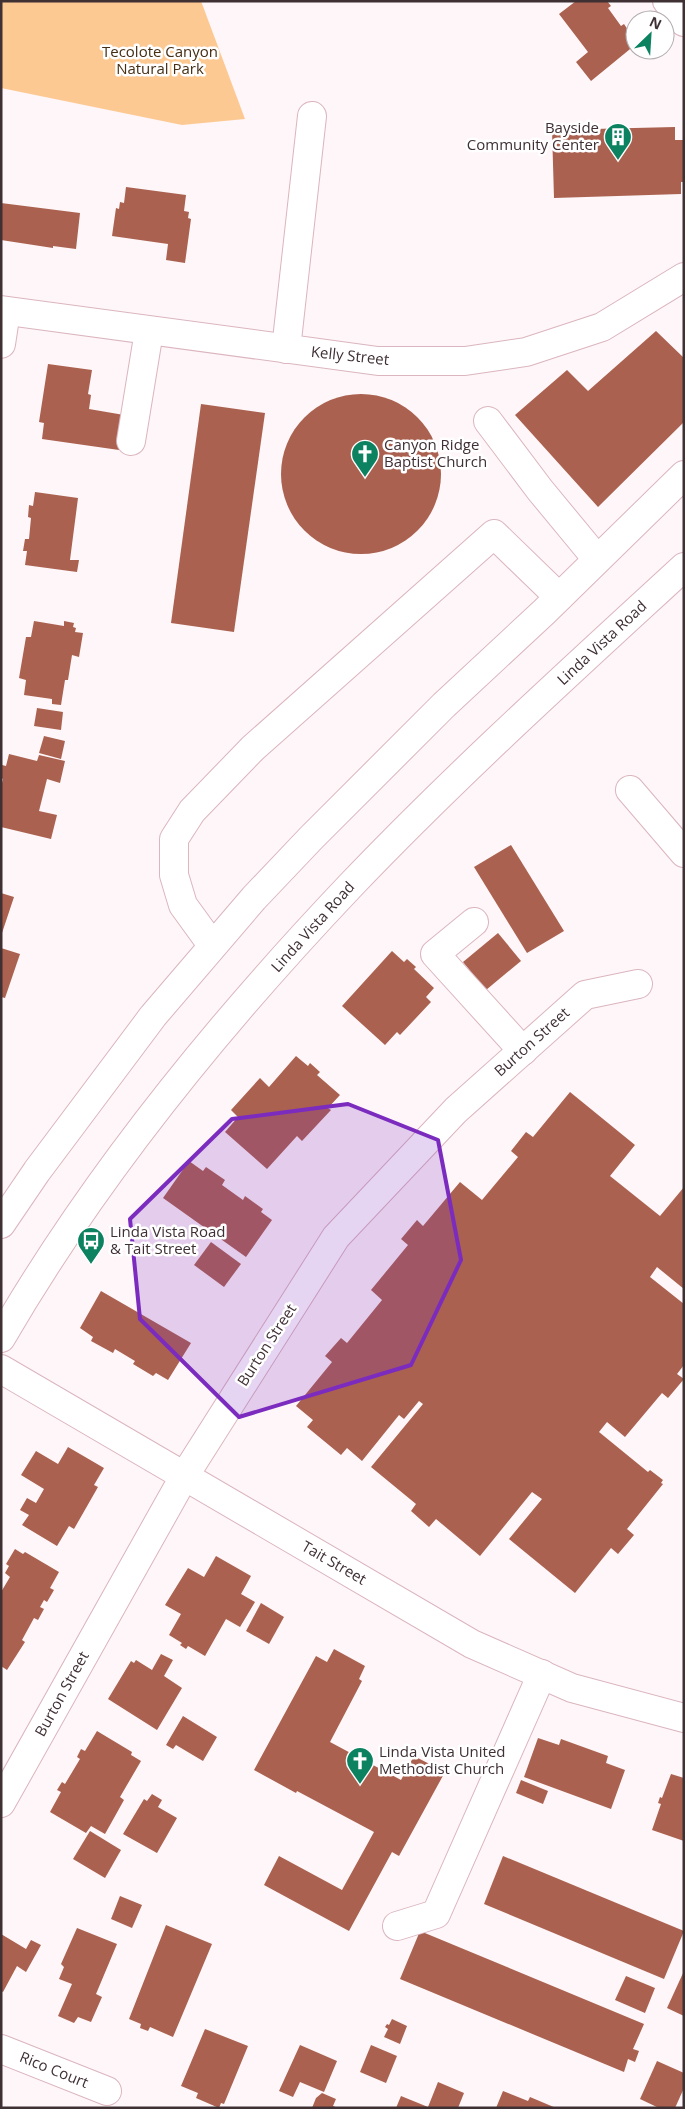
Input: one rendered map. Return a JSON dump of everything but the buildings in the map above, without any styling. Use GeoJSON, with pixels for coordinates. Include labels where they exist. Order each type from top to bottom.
{"type":"FeatureCollection","features":[{"type":"Feature","properties":{"kind":"street"},"geometry":{"type":"LineString","coordinates":[[667,1],[684,22]]}},
{"type":"Feature","properties":{"kind":"street"},"geometry":{"type":"LineString","coordinates":[[286,349],[312,116]]}},
{"type":"Feature","properties":{"kind":"street","name":"Kelly Street"},"geometry":{"type":"LineString","coordinates":[[4,311],[378,361],[465,361],[526,352],[602,327],[684,277]]}},
{"type":"Feature","properties":{"kind":"street"},"geometry":{"type":"LineString","coordinates":[[1,344],[4,311]]}},
{"type":"Feature","properties":{"kind":"street"},"geometry":{"type":"LineString","coordinates":[[131,441],[149,331]]}},
{"type":"Feature","properties":{"kind":"street"},"geometry":{"type":"LineString","coordinates":[[488,420],[540,490],[598,559]]}},
{"type":"Feature","properties":{"kind":"street"},"geometry":{"type":"LineString","coordinates":[[1,1224],[37,1170],[92,1095],[153,1016],[212,945],[311,838],[444,705],[559,597],[684,475]]}},
{"type":"Feature","properties":{"kind":"street"},"geometry":{"type":"LineString","coordinates":[[212,945],[183,905],[174,875],[174,839],[192,811],[253,748],[494,534],[559,597]]}},
{"type":"Feature","properties":{"kind":"street","name":"Linda Vista Road"},"geometry":{"type":"LineString","coordinates":[[1,1338],[55,1251],[121,1158],[168,1096],[233,1017],[302,938],[351,885],[470,767],[684,567]]}},
{"type":"Feature","properties":{"kind":"street"},"geometry":{"type":"LineString","coordinates":[[630,790],[684,853]]}},
{"type":"Feature","properties":{"kind":"street"},"geometry":{"type":"LineString","coordinates":[[474,922],[435,954],[523,1051]]}},
{"type":"Feature","properties":{"kind":"street","name":"Burton Street"},"geometry":{"type":"LineString","coordinates":[[1,1803],[185,1476],[336,1237],[456,1110],[585,995],[638,984]]}},
{"type":"Feature","properties":{"kind":"street","name":"Tait Street"},"geometry":{"type":"LineString","coordinates":[[1,1369],[472,1644],[572,1688],[684,1718]]}},
{"type":"Feature","properties":{"kind":"street"},"geometry":{"type":"LineString","coordinates":[[397,1926],[436,1914],[542,1674]]}},
{"type":"Feature","properties":{"kind":"street","name":"Rico Court"},"geometry":{"type":"LineString","coordinates":[[1,2049],[107,2091]]}},
{"type":"Feature","properties":{"kind":"highlighted area"},"geometry":{"type":"Polygon","coordinates":[[[348,1104],[438,1140],[461,1260],[411,1365],[239,1417],[140,1319],[130,1219],[232,1119],[348,1104]]]}},
{"type":"Feature","properties":{"kind":"green space","name":"Tecolote Canyon Natural Park"},"geometry":{"type":"Polygon","coordinates":[[[1,1],[201,1],[245,119],[182,125],[1,88],[1,1]]]}},
{"type":"Feature","properties":{"kind":"place","name":"Bayside Community Center"},"geometry":{"type":"Point","coordinates":[618,161]}},
{"type":"Feature","properties":{"kind":"place","name":"Canyon Ridge Baptist Church"},"geometry":{"type":"Point","coordinates":[365,478]}},
{"type":"Feature","properties":{"kind":"place","name":"Linda Vista Road & Tait Street"},"geometry":{"type":"Point","coordinates":[91,1265]}},
{"type":"Feature","properties":{"kind":"place","name":"Linda Vista United Methodist Church"},"geometry":{"type":"Point","coordinates":[360,1785]}}]}
